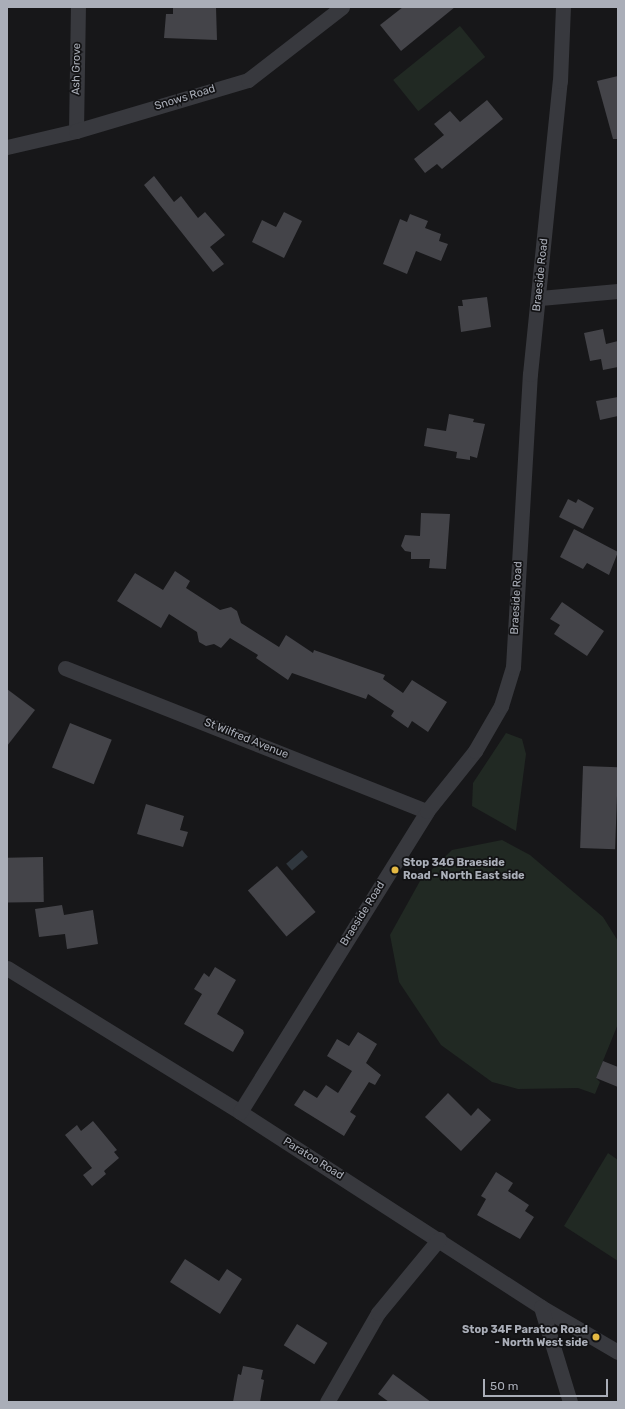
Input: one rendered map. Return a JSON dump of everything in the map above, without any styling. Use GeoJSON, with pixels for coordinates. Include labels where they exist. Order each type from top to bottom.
{"type":"FeatureCollection","features":[{"type":"Feature","properties":{"kind":"street","name":"Ash Grove"},"geometry":{"type":"LineString","coordinates":[[76,131],[78,7]]}},
{"type":"Feature","properties":{"kind":"street","name":"Snows Road"},"geometry":{"type":"LineString","coordinates":[[7,148],[76,131],[248,80],[342,7]]}},
{"type":"Feature","properties":{"kind":"street","name":"Braeside Road"},"geometry":{"type":"LineString","coordinates":[[240,1112],[427,811],[475,751],[501,706],[513,667],[530,374],[540,298],[560,81],[563,7]]}},
{"type":"Feature","properties":{"kind":"street"},"geometry":{"type":"LineString","coordinates":[[540,298],[618,291]]}},
{"type":"Feature","properties":{"kind":"street","name":"St Wilfred Avenue"},"geometry":{"type":"LineString","coordinates":[[65,668],[427,811]]}},
{"type":"Feature","properties":{"kind":"street","name":"Paratoo Road"},"geometry":{"type":"LineString","coordinates":[[7,968],[240,1112],[439,1239],[541,1307],[618,1352]]}},
{"type":"Feature","properties":{"kind":"street"},"geometry":{"type":"LineString","coordinates":[[327,1402],[378,1313],[439,1239]]}},
{"type":"Feature","properties":{"kind":"street"},"geometry":{"type":"LineString","coordinates":[[541,1307],[570,1402]]}},
{"type":"Feature","properties":{"kind":"shaded area"},"geometry":{"type":"Polygon","coordinates":[[[460,26],[485,57],[418,111],[393,80],[460,26]]]}},
{"type":"Feature","properties":{"kind":"shaded area"},"geometry":{"type":"Polygon","coordinates":[[[506,733],[522,739],[526,754],[516,831],[472,806],[473,783],[506,733]]]}},
{"type":"Feature","properties":{"kind":"shaded area"},"geometry":{"type":"Polygon","coordinates":[[[502,840],[530,855],[603,917],[618,941],[618,1024],[596,1078],[600,1082],[595,1094],[578,1088],[518,1089],[492,1082],[441,1045],[399,982],[390,935],[420,881],[452,850],[502,840]]]}},
{"type":"Feature","properties":{"kind":"shaded area"},"geometry":{"type":"Polygon","coordinates":[[[302,850],[308,857],[292,871],[286,864],[302,850]]]}},
{"type":"Feature","properties":{"kind":"shaded area"},"geometry":{"type":"Polygon","coordinates":[[[608,1153],[618,1160],[618,1261],[564,1226],[608,1153]]]}},
{"type":"Feature","properties":{"kind":"building"},"geometry":{"type":"Polygon","coordinates":[[[216,7],[217,40],[164,38],[166,14],[173,14],[173,8],[216,7]]]}},
{"type":"Feature","properties":{"kind":"building"},"geometry":{"type":"Polygon","coordinates":[[[403,7],[455,7],[401,51],[380,25],[403,7]]]}},
{"type":"Feature","properties":{"kind":"building"},"geometry":{"type":"Polygon","coordinates":[[[618,76],[618,139],[613,139],[597,81],[618,76]]]}},
{"type":"Feature","properties":{"kind":"building"},"geometry":{"type":"Polygon","coordinates":[[[487,100],[503,119],[442,169],[437,164],[425,173],[414,159],[444,135],[434,124],[450,111],[460,122],[487,100]]]}},
{"type":"Feature","properties":{"kind":"building"},"geometry":{"type":"Polygon","coordinates":[[[154,176],[174,202],[181,196],[198,218],[205,212],[225,235],[210,247],[224,264],[213,272],[144,185],[154,176]]]}},
{"type":"Feature","properties":{"kind":"building"},"geometry":{"type":"Polygon","coordinates":[[[284,212],[302,221],[284,258],[252,242],[262,220],[276,227],[284,212]]]}},
{"type":"Feature","properties":{"kind":"building"},"geometry":{"type":"Polygon","coordinates":[[[410,214],[428,221],[425,228],[441,234],[439,241],[448,244],[441,261],[416,251],[407,274],[383,264],[400,219],[407,222],[410,214]]]}},
{"type":"Feature","properties":{"kind":"building"},"geometry":{"type":"Polygon","coordinates":[[[487,297],[491,327],[461,332],[458,306],[463,306],[462,300],[487,297]]]}},
{"type":"Feature","properties":{"kind":"building"},"geometry":{"type":"Polygon","coordinates":[[[603,329],[606,344],[618,341],[618,367],[603,370],[601,359],[590,361],[584,333],[603,329]]]}},
{"type":"Feature","properties":{"kind":"building"},"geometry":{"type":"Polygon","coordinates":[[[618,397],[618,416],[600,420],[596,401],[618,397]]]}},
{"type":"Feature","properties":{"kind":"building"},"geometry":{"type":"Polygon","coordinates":[[[449,414],[474,419],[473,422],[485,424],[477,458],[470,456],[470,460],[456,458],[457,452],[424,446],[427,428],[446,431],[449,414]]]}},
{"type":"Feature","properties":{"kind":"building"},"geometry":{"type":"Polygon","coordinates":[[[568,499],[576,503],[578,499],[594,508],[583,529],[559,517],[568,499]]]}},
{"type":"Feature","properties":{"kind":"building"},"geometry":{"type":"Polygon","coordinates":[[[421,513],[450,514],[446,569],[429,568],[430,559],[411,559],[411,552],[405,551],[401,546],[405,535],[420,536],[421,513]]]}},
{"type":"Feature","properties":{"kind":"building"},"geometry":{"type":"Polygon","coordinates":[[[574,529],[618,552],[609,575],[587,563],[583,569],[560,557],[574,529]]]}},
{"type":"Feature","properties":{"kind":"building"},"geometry":{"type":"Polygon","coordinates":[[[175,571],[190,581],[186,588],[220,610],[231,607],[237,611],[241,623],[279,647],[286,635],[313,653],[314,650],[385,675],[383,679],[403,693],[412,680],[447,702],[428,732],[412,721],[408,728],[391,716],[394,711],[368,694],[366,699],[292,673],[288,680],[256,658],[258,655],[230,638],[221,648],[214,644],[206,646],[199,642],[197,632],[169,614],[161,628],[117,601],[135,573],[163,590],[175,571]]]}},
{"type":"Feature","properties":{"kind":"building"},"geometry":{"type":"Polygon","coordinates":[[[562,602],[604,631],[587,656],[554,634],[560,625],[550,619],[562,602]]]}},
{"type":"Feature","properties":{"kind":"building"},"geometry":{"type":"Polygon","coordinates":[[[7,689],[35,710],[7,746],[7,689]]]}},
{"type":"Feature","properties":{"kind":"building"},"geometry":{"type":"Polygon","coordinates":[[[70,723],[112,740],[94,784],[52,768],[70,723]]]}},
{"type":"Feature","properties":{"kind":"building"},"geometry":{"type":"Polygon","coordinates":[[[583,766],[618,767],[615,849],[580,848],[583,766]]]}},
{"type":"Feature","properties":{"kind":"building"},"geometry":{"type":"Polygon","coordinates":[[[146,804],[184,816],[180,830],[188,832],[183,847],[137,834],[146,804]]]}},
{"type":"Feature","properties":{"kind":"building"},"geometry":{"type":"Polygon","coordinates":[[[43,857],[44,902],[8,903],[7,858],[43,857]]]}},
{"type":"Feature","properties":{"kind":"building"},"geometry":{"type":"Polygon","coordinates":[[[277,866],[316,912],[286,936],[248,890],[277,866]]]}},
{"type":"Feature","properties":{"kind":"building"},"geometry":{"type":"Polygon","coordinates":[[[62,905],[64,915],[93,910],[98,944],[67,949],[65,934],[39,937],[35,909],[62,905]]]}},
{"type":"Feature","properties":{"kind":"building"},"geometry":{"type":"Polygon","coordinates":[[[215,967],[236,980],[217,1014],[243,1030],[244,1033],[233,1052],[184,1024],[202,994],[194,989],[204,973],[209,977],[215,967]]]}},
{"type":"Feature","properties":{"kind":"building"},"geometry":{"type":"Polygon","coordinates":[[[358,1032],[377,1044],[366,1063],[381,1075],[375,1085],[369,1082],[350,1112],[356,1116],[344,1136],[294,1105],[304,1090],[317,1098],[326,1085],[338,1093],[352,1071],[327,1056],[337,1039],[349,1046],[358,1032]]]}},
{"type":"Feature","properties":{"kind":"building"},"geometry":{"type":"Polygon","coordinates":[[[603,1061],[618,1067],[618,1087],[596,1078],[603,1061]]]}},
{"type":"Feature","properties":{"kind":"building"},"geometry":{"type":"Polygon","coordinates":[[[448,1093],[471,1116],[478,1108],[491,1120],[461,1151],[425,1117],[448,1093]]]}},
{"type":"Feature","properties":{"kind":"building"},"geometry":{"type":"Polygon","coordinates":[[[93,1121],[117,1150],[114,1152],[119,1158],[104,1171],[106,1174],[92,1186],[83,1175],[92,1168],[65,1135],[77,1125],[81,1131],[93,1121]]]}},
{"type":"Feature","properties":{"kind":"building"},"geometry":{"type":"Polygon","coordinates":[[[496,1172],[513,1183],[508,1191],[529,1205],[525,1211],[534,1217],[520,1239],[477,1215],[486,1199],[481,1196],[496,1172]]]}},
{"type":"Feature","properties":{"kind":"building"},"geometry":{"type":"Polygon","coordinates":[[[185,1259],[219,1281],[227,1269],[242,1279],[220,1314],[170,1282],[185,1259]]]}},
{"type":"Feature","properties":{"kind":"building"},"geometry":{"type":"Polygon","coordinates":[[[297,1324],[328,1343],[314,1364],[284,1345],[297,1324]]]}},
{"type":"Feature","properties":{"kind":"building"},"geometry":{"type":"Polygon","coordinates":[[[243,1366],[263,1370],[261,1379],[264,1380],[260,1402],[233,1402],[238,1374],[241,1375],[243,1366]]]}},
{"type":"Feature","properties":{"kind":"building"},"geometry":{"type":"Polygon","coordinates":[[[393,1374],[431,1402],[389,1402],[378,1394],[393,1374]]]}},
{"type":"Feature","properties":{"kind":"place","name":"Stop 34G Braeside Road - North East side"},"geometry":{"type":"Point","coordinates":[395,870]}},
{"type":"Feature","properties":{"kind":"place","name":"Stop 34F Paratoo Road - North West side"},"geometry":{"type":"Point","coordinates":[596,1337]}}]}
